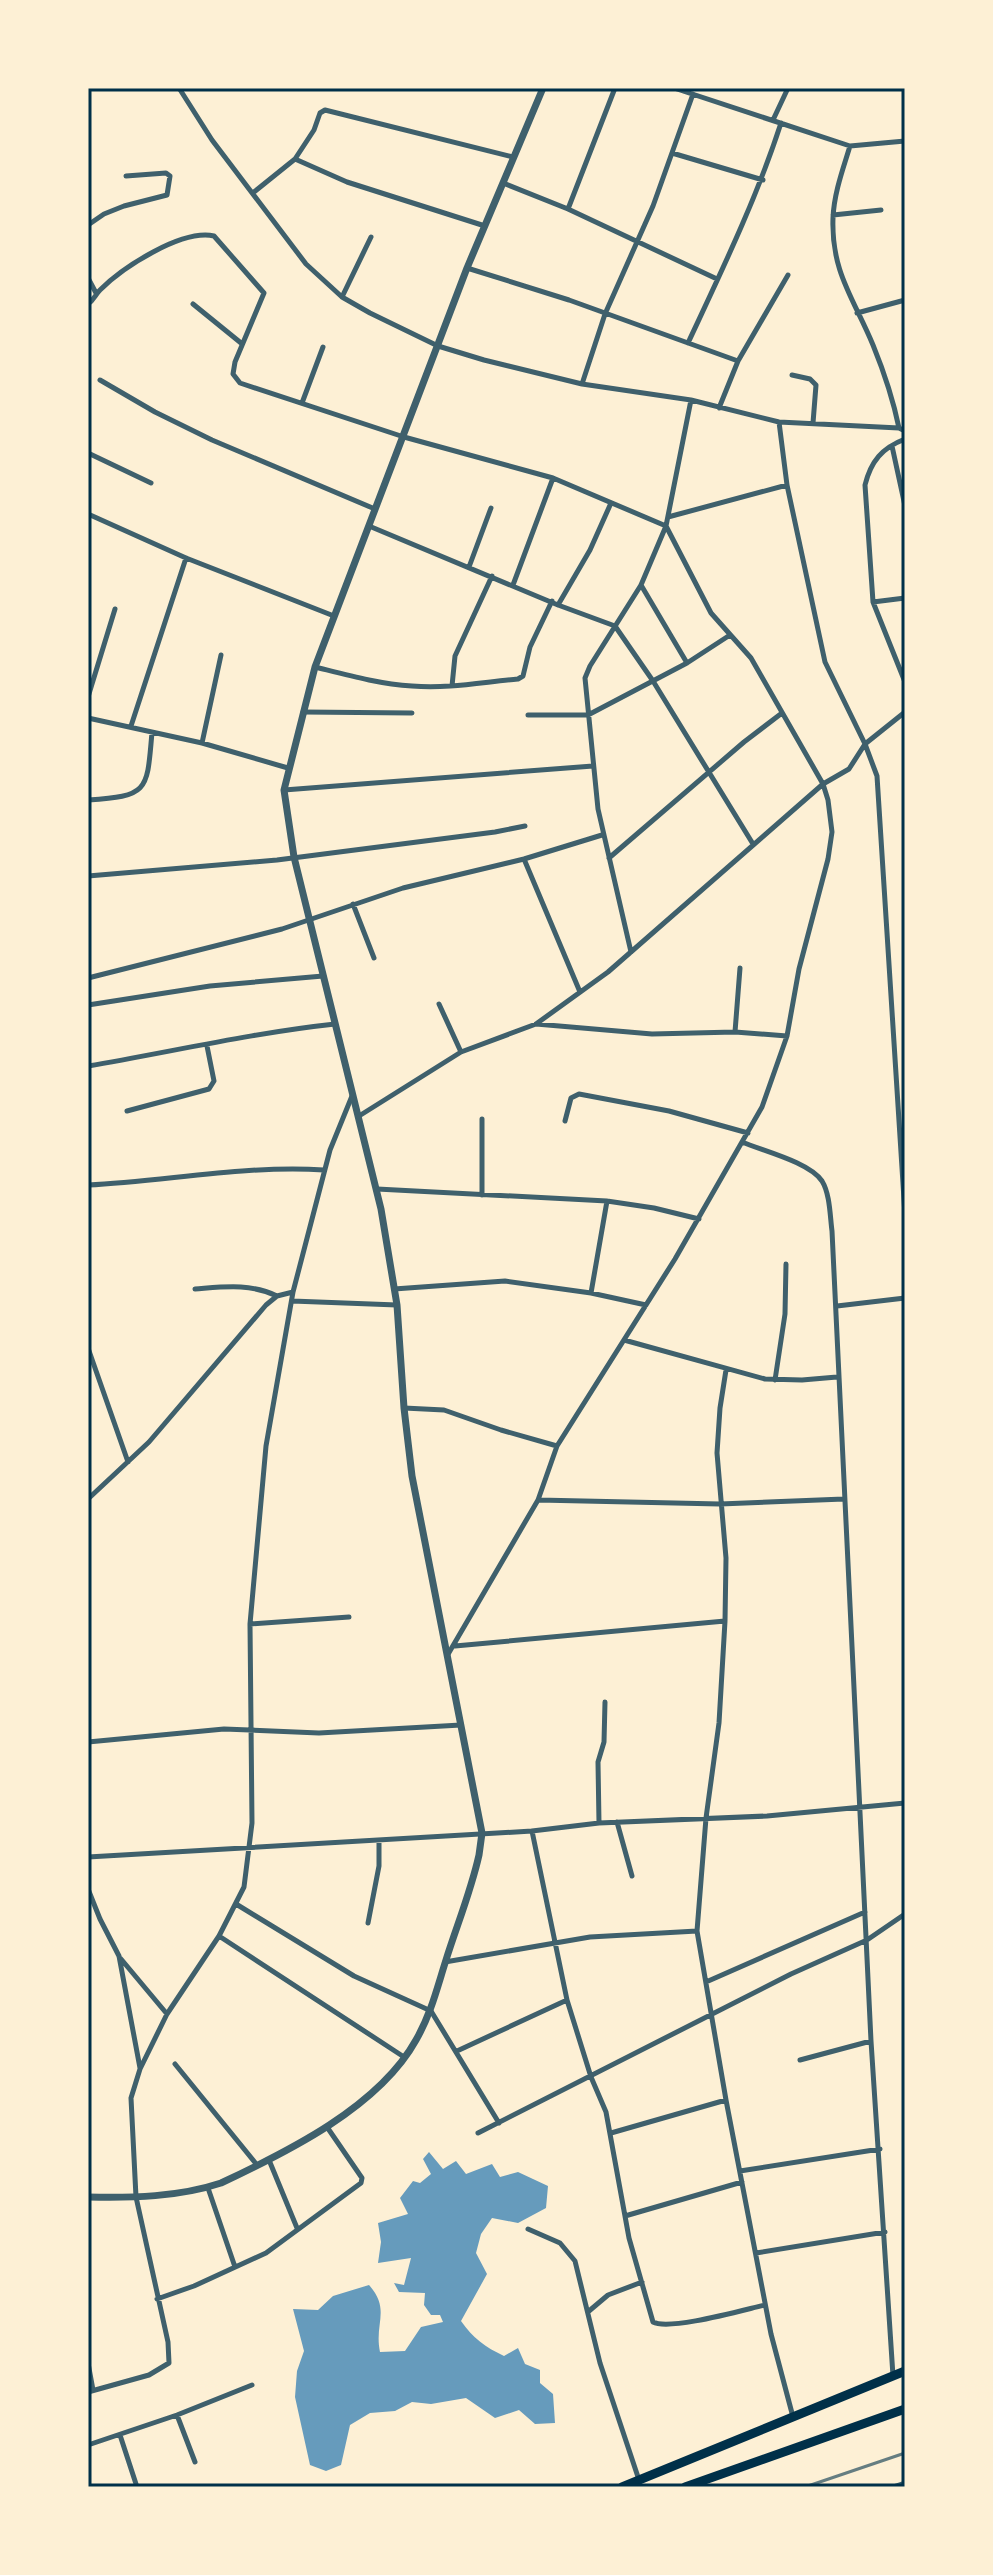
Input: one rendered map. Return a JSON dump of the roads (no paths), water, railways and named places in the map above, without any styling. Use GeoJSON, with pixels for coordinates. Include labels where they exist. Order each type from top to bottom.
{"type":"FeatureCollection","features":[{"type":"Feature","properties":{"kind":"highway"},"geometry":{"type":"LineString","coordinates":[[622,2487],[905,2371]]}},
{"type":"Feature","properties":{"kind":"highway"},"geometry":{"type":"LineString","coordinates":[[685,2487],[905,2409]]}},
{"type":"Feature","properties":{"kind":"street"},"geometry":{"type":"LineString","coordinates":[[179,88],[212,140],[306,264],[342,297],[438,346],[582,384],[691,400],[779,422],[902,430],[873,344],[839,273],[833,241],[833,215],[850,146]]}},
{"type":"Feature","properties":{"kind":"street"},"geometry":{"type":"LineString","coordinates":[[88,2197],[136,2197],[208,2188],[269,2160],[352,2109],[405,2058],[431,2011],[476,1869],[482,1833],[412,1476],[397,1305],[377,1189],[294,857],[284,790],[315,667],[467,268],[543,88]]}},
{"type":"Feature","properties":{"kind":"street"},"geometry":{"type":"LineString","coordinates":[[568,209],[615,88]]}},
{"type":"Feature","properties":{"kind":"street"},"geometry":{"type":"LineString","coordinates":[[678,88],[850,146],[905,141]]}},
{"type":"Feature","properties":{"kind":"street"},"geometry":{"type":"LineString","coordinates":[[773,120],[788,88]]}},
{"type":"Feature","properties":{"kind":"street"},"geometry":{"type":"LineString","coordinates":[[582,384],[605,314],[638,243],[693,94]]}},
{"type":"Feature","properties":{"kind":"street"},"geometry":{"type":"LineString","coordinates":[[254,192],[295,159],[314,130],[320,113],[325,110],[513,157]]}},
{"type":"Feature","properties":{"kind":"street"},"geometry":{"type":"LineString","coordinates":[[688,343],[763,180],[781,123]]}},
{"type":"Feature","properties":{"kind":"street"},"geometry":{"type":"LineString","coordinates":[[672,153],[763,180]]}},
{"type":"Feature","properties":{"kind":"street"},"geometry":{"type":"LineString","coordinates":[[295,159],[368,190],[486,226]]}},
{"type":"Feature","properties":{"kind":"street"},"geometry":{"type":"LineString","coordinates":[[88,225],[124,206],[167,195],[170,176],[166,173],[126,176]]}},
{"type":"Feature","properties":{"kind":"street"},"geometry":{"type":"LineString","coordinates":[[503,183],[568,209],[718,280]]}},
{"type":"Feature","properties":{"kind":"street"},"geometry":{"type":"LineString","coordinates":[[833,215],[881,210]]}},
{"type":"Feature","properties":{"kind":"street"},"geometry":{"type":"LineString","coordinates":[[88,304],[96,293],[167,245],[203,233],[214,236],[264,293],[241,343],[235,362],[235,379],[246,386],[404,437],[553,478],[666,526],[711,613],[751,658],[823,784],[828,800],[832,832],[830,846],[799,969],[787,1036],[771,1084],[748,1133],[699,1219],[557,1446],[538,1500],[446,1656]]}},
{"type":"Feature","properties":{"kind":"street"},"geometry":{"type":"LineString","coordinates":[[342,297],[371,237]]}},
{"type":"Feature","properties":{"kind":"street"},"geometry":{"type":"LineString","coordinates":[[467,268],[569,300],[738,361]]}},
{"type":"Feature","properties":{"kind":"street"},"geometry":{"type":"LineString","coordinates":[[719,408],[738,361],[788,275]]}},
{"type":"Feature","properties":{"kind":"street"},"geometry":{"type":"LineString","coordinates":[[88,278],[96,293]]}},
{"type":"Feature","properties":{"kind":"street"},"geometry":{"type":"LineString","coordinates":[[857,313],[905,300]]}},
{"type":"Feature","properties":{"kind":"street"},"geometry":{"type":"LineString","coordinates":[[193,304],[241,343]]}},
{"type":"Feature","properties":{"kind":"street"},"geometry":{"type":"LineString","coordinates":[[302,403],[323,347]]}},
{"type":"Feature","properties":{"kind":"street"},"geometry":{"type":"LineString","coordinates":[[792,375],[814,381],[813,423]]}},
{"type":"Feature","properties":{"kind":"street"},"geometry":{"type":"LineString","coordinates":[[100,380],[212,440],[375,509]]}},
{"type":"Feature","properties":{"kind":"street"},"geometry":{"type":"LineString","coordinates":[[631,952],[602,835],[585,678],[641,585],[666,526],[691,400]]}},
{"type":"Feature","properties":{"kind":"street"},"geometry":{"type":"LineString","coordinates":[[779,422],[787,485],[825,662],[877,776],[905,1215]]}},
{"type":"Feature","properties":{"kind":"street"},"geometry":{"type":"LineString","coordinates":[[905,439],[877,456],[869,467],[865,485],[873,602],[905,682]]}},
{"type":"Feature","properties":{"kind":"street"},"geometry":{"type":"LineString","coordinates":[[892,446],[905,506]]}},
{"type":"Feature","properties":{"kind":"street"},"geometry":{"type":"LineString","coordinates":[[88,453],[151,483]]}},
{"type":"Feature","properties":{"kind":"street"},"geometry":{"type":"LineString","coordinates":[[513,585],[553,478]]}},
{"type":"Feature","properties":{"kind":"street"},"geometry":{"type":"LineString","coordinates":[[668,517],[787,485]]}},
{"type":"Feature","properties":{"kind":"street"},"geometry":{"type":"LineString","coordinates":[[558,605],[594,541],[611,503]]}},
{"type":"Feature","properties":{"kind":"street"},"geometry":{"type":"LineString","coordinates":[[469,567],[491,508]]}},
{"type":"Feature","properties":{"kind":"street"},"geometry":{"type":"LineString","coordinates":[[88,514],[186,558],[335,616]]}},
{"type":"Feature","properties":{"kind":"street"},"geometry":{"type":"LineString","coordinates":[[369,526],[615,626],[653,681],[753,844]]}},
{"type":"Feature","properties":{"kind":"street"},"geometry":{"type":"LineString","coordinates":[[131,726],[186,558]]}},
{"type":"Feature","properties":{"kind":"street"},"geometry":{"type":"LineString","coordinates":[[452,686],[455,656],[492,576]]}},
{"type":"Feature","properties":{"kind":"street"},"geometry":{"type":"LineString","coordinates":[[641,585],[687,663]]}},
{"type":"Feature","properties":{"kind":"street"},"geometry":{"type":"LineString","coordinates":[[873,602],[905,598]]}},
{"type":"Feature","properties":{"kind":"street"},"geometry":{"type":"LineString","coordinates":[[315,667],[412,686],[452,686],[523,676],[530,647],[552,601]]}},
{"type":"Feature","properties":{"kind":"street"},"geometry":{"type":"LineString","coordinates":[[88,697],[115,609]]}},
{"type":"Feature","properties":{"kind":"street"},"geometry":{"type":"LineString","coordinates":[[528,715],[588,715],[687,663],[730,635]]}},
{"type":"Feature","properties":{"kind":"street"},"geometry":{"type":"LineString","coordinates":[[202,743],[221,655]]}},
{"type":"Feature","properties":{"kind":"street"},"geometry":{"type":"LineString","coordinates":[[302,712],[412,713]]}},
{"type":"Feature","properties":{"kind":"street"},"geometry":{"type":"LineString","coordinates":[[358,1116],[461,1052],[536,1024],[580,992],[631,952],[823,784],[849,769],[865,744],[905,712]]}},
{"type":"Feature","properties":{"kind":"street"},"geometry":{"type":"LineString","coordinates":[[609,858],[782,713]]}},
{"type":"Feature","properties":{"kind":"street"},"geometry":{"type":"LineString","coordinates":[[88,718],[202,743],[288,768]]}},
{"type":"Feature","properties":{"kind":"street"},"geometry":{"type":"LineString","coordinates":[[88,800],[116,798],[140,790],[148,774],[152,732]]}},
{"type":"Feature","properties":{"kind":"street"},"geometry":{"type":"LineString","coordinates":[[284,790],[593,766]]}},
{"type":"Feature","properties":{"kind":"street"},"geometry":{"type":"LineString","coordinates":[[88,876],[294,857],[525,826]]}},
{"type":"Feature","properties":{"kind":"street"},"geometry":{"type":"LineString","coordinates":[[88,978],[309,920],[403,888],[524,859],[602,835]]}},
{"type":"Feature","properties":{"kind":"street"},"geometry":{"type":"LineString","coordinates":[[524,859],[580,992]]}},
{"type":"Feature","properties":{"kind":"street"},"geometry":{"type":"LineString","coordinates":[[353,904],[374,958]]}},
{"type":"Feature","properties":{"kind":"street"},"geometry":{"type":"LineString","coordinates":[[735,1032],[740,968]]}},
{"type":"Feature","properties":{"kind":"street"},"geometry":{"type":"LineString","coordinates":[[88,1005],[210,986],[323,976]]}},
{"type":"Feature","properties":{"kind":"street"},"geometry":{"type":"LineString","coordinates":[[439,1004],[461,1052]]}},
{"type":"Feature","properties":{"kind":"street"},"geometry":{"type":"LineString","coordinates":[[88,1066],[275,1031],[335,1024]]}},
{"type":"Feature","properties":{"kind":"street"},"geometry":{"type":"LineString","coordinates":[[536,1024],[652,1034],[735,1032],[787,1036]]}},
{"type":"Feature","properties":{"kind":"street"},"geometry":{"type":"LineString","coordinates":[[127,1111],[209,1089],[214,1081],[207,1046]]}},
{"type":"Feature","properties":{"kind":"street"},"geometry":{"type":"LineString","coordinates":[[565,1121],[571,1098],[579,1094],[669,1111],[748,1133]]}},
{"type":"Feature","properties":{"kind":"street"},"geometry":{"type":"LineString","coordinates":[[88,2363],[90,2391],[149,2375],[169,2363],[168,2342],[136,2197],[131,2098],[140,2069],[167,2014],[219,1936],[244,1887],[250,1849],[250,1624],[266,1446],[293,1292],[324,1170],[353,1095]]}},
{"type":"Feature","properties":{"kind":"street"},"geometry":{"type":"LineString","coordinates":[[482,1119],[482,1195]]}},
{"type":"Feature","properties":{"kind":"street"},"geometry":{"type":"LineString","coordinates":[[742,1142],[799,1165],[823,1183],[832,1231],[871,2041],[893,2377]]}},
{"type":"Feature","properties":{"kind":"street"},"geometry":{"type":"LineString","coordinates":[[88,1185],[240,1170],[324,1170]]}},
{"type":"Feature","properties":{"kind":"street"},"geometry":{"type":"LineString","coordinates":[[377,1189],[607,1201],[699,1219]]}},
{"type":"Feature","properties":{"kind":"street"},"geometry":{"type":"LineString","coordinates":[[591,1293],[607,1201]]}},
{"type":"Feature","properties":{"kind":"street"},"geometry":{"type":"LineString","coordinates":[[775,1380],[785,1314],[786,1264]]}},
{"type":"Feature","properties":{"kind":"street"},"geometry":{"type":"LineString","coordinates":[[394,1289],[505,1281],[591,1293],[646,1305]]}},
{"type":"Feature","properties":{"kind":"street"},"geometry":{"type":"LineString","coordinates":[[195,1289],[238,1285],[277,1296]]}},
{"type":"Feature","properties":{"kind":"street"},"geometry":{"type":"LineString","coordinates":[[89,1496],[128,1462],[178,1409],[266,1305],[277,1296],[293,1292]]}},
{"type":"Feature","properties":{"kind":"street"},"geometry":{"type":"LineString","coordinates":[[837,1306],[905,1298]]}},
{"type":"Feature","properties":{"kind":"street"},"geometry":{"type":"LineString","coordinates":[[292,1301],[397,1305]]}},
{"type":"Feature","properties":{"kind":"street"},"geometry":{"type":"LineString","coordinates":[[624,1340],[726,1370],[775,1380],[837,1377]]}},
{"type":"Feature","properties":{"kind":"street"},"geometry":{"type":"LineString","coordinates":[[88,1348],[128,1462]]}},
{"type":"Feature","properties":{"kind":"street"},"geometry":{"type":"LineString","coordinates":[[726,1370],[717,1453],[726,1558],[725,1621],[719,1723],[706,1818],[697,1931],[765,2305],[780,2376],[793,2418]]}},
{"type":"Feature","properties":{"kind":"street"},"geometry":{"type":"LineString","coordinates":[[404,1408],[444,1410],[557,1446]]}},
{"type":"Feature","properties":{"kind":"street"},"geometry":{"type":"LineString","coordinates":[[538,1500],[720,1504],[844,1499]]}},
{"type":"Feature","properties":{"kind":"street"},"geometry":{"type":"LineString","coordinates":[[250,1624],[349,1617]]}},
{"type":"Feature","properties":{"kind":"street"},"geometry":{"type":"LineString","coordinates":[[454,1646],[725,1621]]}},
{"type":"Feature","properties":{"kind":"street"},"geometry":{"type":"LineString","coordinates":[[599,1823],[598,1762],[604,1742],[605,1702]]}},
{"type":"Feature","properties":{"kind":"street"},"geometry":{"type":"LineString","coordinates":[[88,1742],[224,1729],[319,1733],[462,1725]]}},
{"type":"Feature","properties":{"kind":"street"},"geometry":{"type":"LineString","coordinates":[[88,1857],[532,1831],[599,1823],[767,1816],[905,1803]]}},
{"type":"Feature","properties":{"kind":"street"},"geometry":{"type":"LineString","coordinates":[[617,1822],[632,1876]]}},
{"type":"Feature","properties":{"kind":"street"},"geometry":{"type":"LineString","coordinates":[[532,1831],[567,2000],[591,2077],[606,2112],[625,2216],[655,2324],[692,2321],[765,2305]]}},
{"type":"Feature","properties":{"kind":"street"},"geometry":{"type":"LineString","coordinates":[[368,1923],[379,1866],[379,1840]]}},
{"type":"Feature","properties":{"kind":"street"},"geometry":{"type":"LineString","coordinates":[[88,1889],[119,1956],[140,2069]]}},
{"type":"Feature","properties":{"kind":"street"},"geometry":{"type":"LineString","coordinates":[[236,1904],[354,1976],[431,2011],[499,2123]]}},
{"type":"Feature","properties":{"kind":"street"},"geometry":{"type":"LineString","coordinates":[[706,1982],[865,1912]]}},
{"type":"Feature","properties":{"kind":"street"},"geometry":{"type":"LineString","coordinates":[[478,2133],[791,1974],[867,1940],[905,1914]]}},
{"type":"Feature","properties":{"kind":"street"},"geometry":{"type":"LineString","coordinates":[[445,1962],[590,1937],[697,1931]]}},
{"type":"Feature","properties":{"kind":"street"},"geometry":{"type":"LineString","coordinates":[[219,1936],[405,2058]]}},
{"type":"Feature","properties":{"kind":"street"},"geometry":{"type":"LineString","coordinates":[[119,1956],[167,2014]]}},
{"type":"Feature","properties":{"kind":"street"},"geometry":{"type":"LineString","coordinates":[[457,2051],[567,2000]]}},
{"type":"Feature","properties":{"kind":"street"},"geometry":{"type":"LineString","coordinates":[[800,2060],[871,2041]]}},
{"type":"Feature","properties":{"kind":"street"},"geometry":{"type":"LineString","coordinates":[[175,2064],[258,2166]]}},
{"type":"Feature","properties":{"kind":"street"},"geometry":{"type":"LineString","coordinates":[[611,2133],[726,2100]]}},
{"type":"Feature","properties":{"kind":"street"},"geometry":{"type":"LineString","coordinates":[[157,2299],[194,2286],[266,2253],[363,2181],[327,2127]]}},
{"type":"Feature","properties":{"kind":"street"},"geometry":{"type":"LineString","coordinates":[[740,2171],[880,2149]]}},
{"type":"Feature","properties":{"kind":"street"},"geometry":{"type":"LineString","coordinates":[[269,2160],[297,2228]]}},
{"type":"Feature","properties":{"kind":"street"},"geometry":{"type":"LineString","coordinates":[[625,2216],[742,2182]]}},
{"type":"Feature","properties":{"kind":"street"},"geometry":{"type":"LineString","coordinates":[[208,2188],[235,2267]]}},
{"type":"Feature","properties":{"kind":"street"},"geometry":{"type":"LineString","coordinates":[[528,2229],[560,2243],[575,2261],[600,2363],[639,2481]]}},
{"type":"Feature","properties":{"kind":"street"},"geometry":{"type":"LineString","coordinates":[[755,2253],[885,2232]]}},
{"type":"Feature","properties":{"kind":"street"},"geometry":{"type":"LineString","coordinates":[[589,2311],[608,2295],[642,2282]]}},
{"type":"Feature","properties":{"kind":"street"},"geometry":{"type":"LineString","coordinates":[[88,2445],[177,2415],[252,2385]]}},
{"type":"Feature","properties":{"kind":"street"},"geometry":{"type":"LineString","coordinates":[[177,2415],[195,2462]]}},
{"type":"Feature","properties":{"kind":"street"},"geometry":{"type":"LineString","coordinates":[[120,2435],[137,2487]]}},
{"type":"Feature","properties":{"kind":"street"},"geometry":{"type":"LineString","coordinates":[[893,2487],[905,2483]]}},
{"type":"Feature","properties":{"kind":"water"},"geometry":{"type":"Polygon","coordinates":[[[429,2152],[443,2169],[456,2161],[466,2174],[492,2164],[500,2177],[518,2172],[548,2186],[546,2208],[518,2223],[492,2218],[481,2234],[476,2253],[487,2274],[461,2321],[491,2349],[504,2356],[518,2348],[525,2364],[540,2370],[540,2383],[553,2394],[555,2423],[535,2424],[519,2410],[495,2418],[466,2398],[431,2404],[412,2402],[395,2411],[370,2413],[350,2425],[341,2465],[326,2471],[310,2465],[295,2397],[297,2371],[304,2351],[293,2309],[318,2310],[333,2296],[369,2285],[376,2294],[381,2310],[380,2352],[405,2351],[421,2327],[443,2322],[440,2315],[431,2315],[424,2305],[425,2293],[399,2292],[394,2283],[404,2285],[411,2258],[378,2263],[381,2242],[378,2223],[408,2214],[400,2198],[413,2181],[420,2183],[431,2174],[423,2159],[429,2152]]]}},
{"type":"Feature","properties":{"kind":"railway"},"geometry":{"type":"LineString","coordinates":[[805,2487],[905,2453]]}}]}
